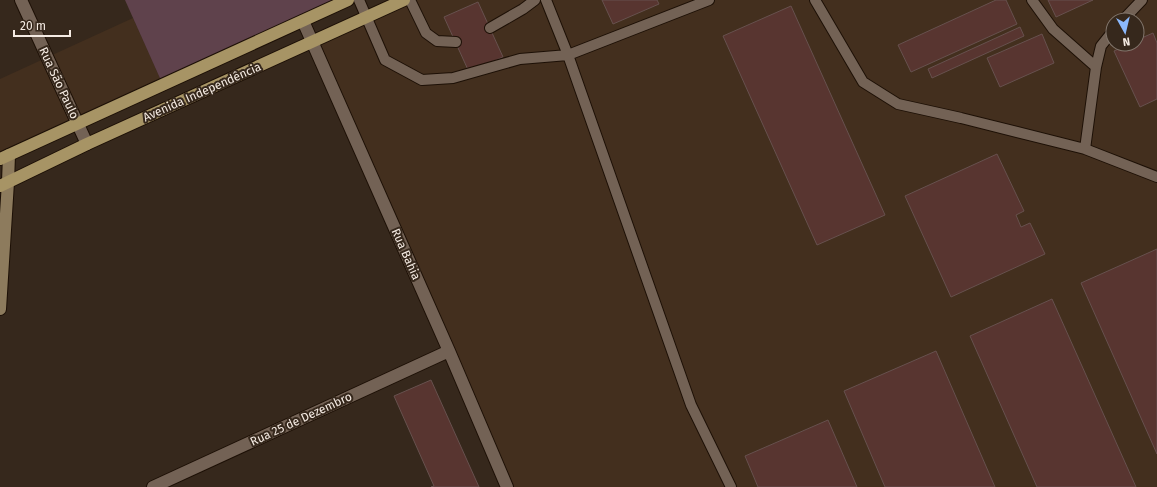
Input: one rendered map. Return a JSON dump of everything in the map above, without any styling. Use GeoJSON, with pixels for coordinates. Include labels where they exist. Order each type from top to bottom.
{"type":"FeatureCollection","features":[{"type":"Feature","properties":{"kind":"main road","name":"Avenida Independência"},"geometry":{"type":"LineString","coordinates":[[4,157],[348,0]]}},
{"type":"Feature","properties":{"kind":"main road","name":"Avenida Independência"},"geometry":{"type":"LineString","coordinates":[[4,184],[87,144],[404,0]]}},
{"type":"Feature","properties":{"kind":"street","name":"Rua São Paulo"},"geometry":{"type":"LineString","coordinates":[[20,0],[87,144]]}},
{"type":"Feature","properties":{"kind":"street","name":"Rua Bahia"},"geometry":{"type":"LineString","coordinates":[[303,21],[449,351],[507,487]]}},
{"type":"Feature","properties":{"kind":"street"},"geometry":{"type":"LineString","coordinates":[[0,309],[4,157]]}},
{"type":"Feature","properties":{"kind":"street","name":"Rua 25 de Dezembro"},"geometry":{"type":"LineString","coordinates":[[152,487],[449,351]]}},
{"type":"Feature","properties":{"kind":"lane"},"geometry":{"type":"LineString","coordinates":[[359,0],[385,60],[422,80],[454,78],[520,59],[568,55],[709,0]]}},
{"type":"Feature","properties":{"kind":"lane"},"geometry":{"type":"LineString","coordinates":[[410,0],[426,33],[437,41],[456,42]]}},
{"type":"Feature","properties":{"kind":"lane"},"geometry":{"type":"LineString","coordinates":[[490,28],[523,9],[534,0]]}},
{"type":"Feature","properties":{"kind":"lane"},"geometry":{"type":"LineString","coordinates":[[546,0],[568,55],[691,405],[731,487]]}},
{"type":"Feature","properties":{"kind":"lane"},"geometry":{"type":"LineString","coordinates":[[815,0],[863,82],[898,104],[1085,149],[1157,177]]}},
{"type":"Feature","properties":{"kind":"lane"},"geometry":{"type":"LineString","coordinates":[[1032,0],[1053,29],[1096,66]]}},
{"type":"Feature","properties":{"kind":"lane"},"geometry":{"type":"LineString","coordinates":[[1131,12],[1142,0]]}},
{"type":"Feature","properties":{"kind":"lane"},"geometry":{"type":"LineString","coordinates":[[1085,149],[1096,66],[1101,46],[1105,41]]}},
{"type":"Feature","properties":{"kind":"shaded area"},"geometry":{"type":"Polygon","coordinates":[[[125,0],[348,0],[163,85],[125,0]]]}},
{"type":"Feature","properties":{"kind":"shaded area"},"geometry":{"type":"Polygon","coordinates":[[[404,0],[1157,0],[1157,487],[507,487],[313,42],[404,0]]]}},
{"type":"Feature","properties":{"kind":"shaded area"},"geometry":{"type":"Polygon","coordinates":[[[133,18],[163,85],[0,159],[0,79],[133,18]]]}},
{"type":"Feature","properties":{"kind":"building"},"geometry":{"type":"Polygon","coordinates":[[[602,0],[657,0],[659,4],[613,24],[602,0]]]}},
{"type":"Feature","properties":{"kind":"building"},"geometry":{"type":"Polygon","coordinates":[[[996,0],[1006,0],[1017,24],[911,72],[898,45],[996,0]]]}},
{"type":"Feature","properties":{"kind":"building"},"geometry":{"type":"Polygon","coordinates":[[[1048,0],[1093,0],[1056,17],[1048,0]]]}},
{"type":"Feature","properties":{"kind":"building"},"geometry":{"type":"Polygon","coordinates":[[[478,2],[503,57],[469,72],[444,17],[478,2]]]}},
{"type":"Feature","properties":{"kind":"building"},"geometry":{"type":"Polygon","coordinates":[[[791,6],[885,215],[817,245],[723,36],[791,6]]]}},
{"type":"Feature","properties":{"kind":"building"},"geometry":{"type":"Polygon","coordinates":[[[1020,27],[1024,36],[932,78],[928,69],[1020,27]]]}},
{"type":"Feature","properties":{"kind":"building"},"geometry":{"type":"Polygon","coordinates":[[[1153,33],[1157,43],[1157,99],[1140,107],[1114,52],[1145,52],[1145,36],[1153,33]]]}},
{"type":"Feature","properties":{"kind":"building"},"geometry":{"type":"Polygon","coordinates":[[[1042,34],[1054,63],[1000,87],[987,58],[1042,34]]]}},
{"type":"Feature","properties":{"kind":"building"},"geometry":{"type":"Polygon","coordinates":[[[997,154],[1024,211],[1016,215],[1021,227],[1030,223],[1045,254],[951,297],[905,196],[997,154]]]}},
{"type":"Feature","properties":{"kind":"building"},"geometry":{"type":"Polygon","coordinates":[[[1157,249],[1157,454],[1081,283],[1157,249]]]}},
{"type":"Feature","properties":{"kind":"building"},"geometry":{"type":"Polygon","coordinates":[[[1052,299],[1136,487],[1037,487],[970,336],[1052,299]]]}},
{"type":"Feature","properties":{"kind":"building"},"geometry":{"type":"Polygon","coordinates":[[[936,351],[995,487],[885,487],[844,391],[936,351]]]}},
{"type":"Feature","properties":{"kind":"building"},"geometry":{"type":"Polygon","coordinates":[[[431,380],[479,487],[431,487],[434,486],[394,396],[431,380]]]}},
{"type":"Feature","properties":{"kind":"building"},"geometry":{"type":"Polygon","coordinates":[[[828,420],[857,487],[758,487],[745,456],[828,420]]]}}]}
